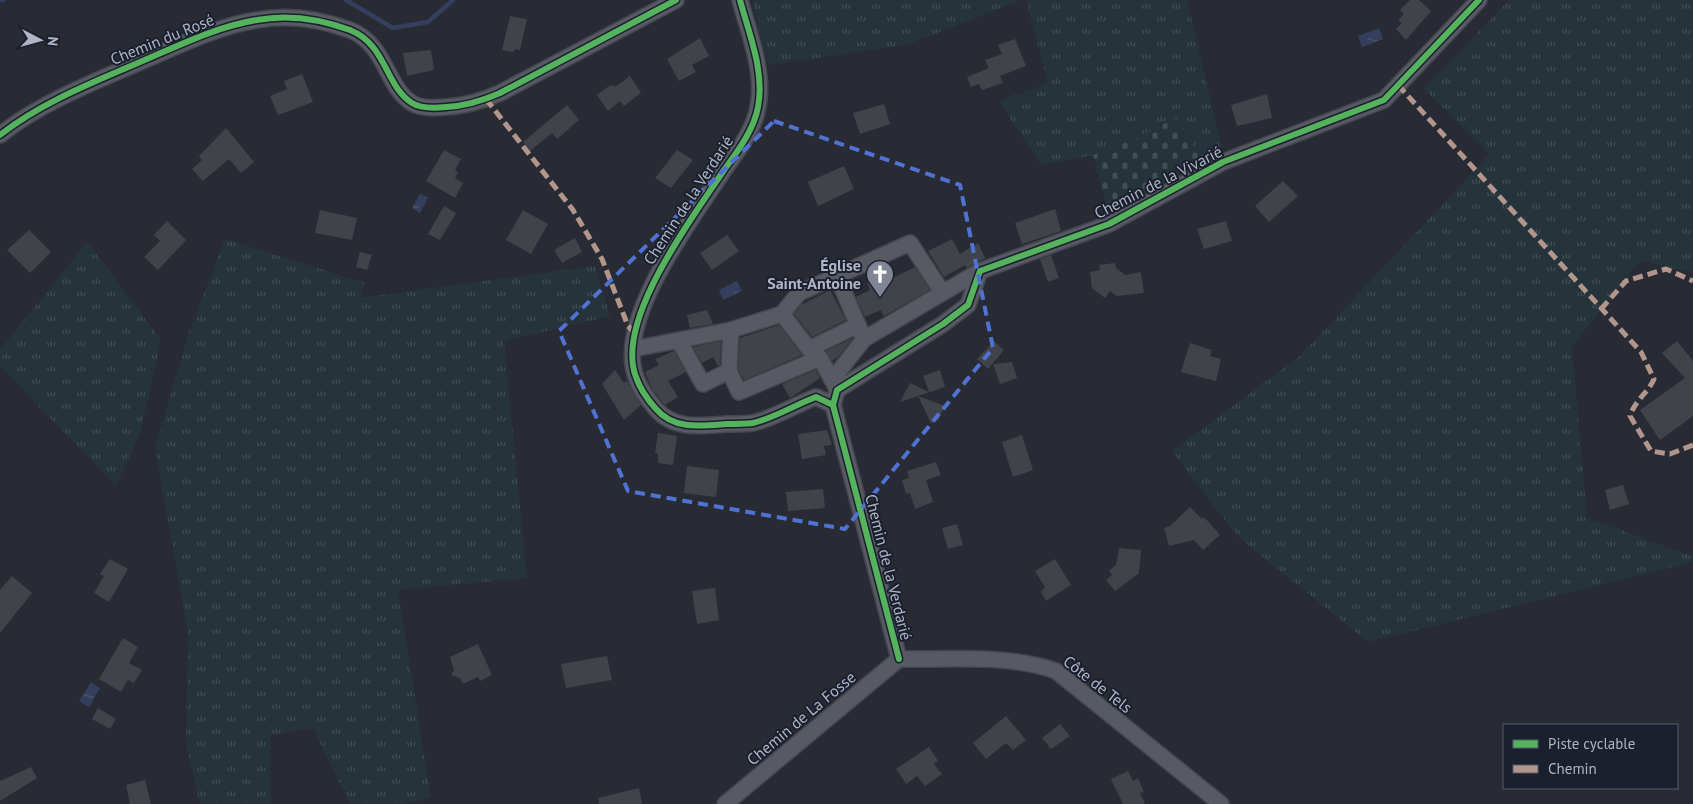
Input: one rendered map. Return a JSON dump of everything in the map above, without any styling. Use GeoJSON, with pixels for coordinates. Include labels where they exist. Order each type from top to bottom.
{"type":"FeatureCollection","features":[{"type":"Feature","properties":{"kind":"street","name":"Chemin du Rosé"},"geometry":{"type":"LineString","coordinates":[[0,135],[34,112],[108,76],[202,36],[256,20],[298,17],[352,31],[366,40],[378,52],[395,82],[411,103],[419,106],[440,108],[474,104],[493,96],[676,0]]}},
{"type":"Feature","properties":{"kind":"street","name":"Chemin de la Verdarié"},"geometry":{"type":"LineString","coordinates":[[740,0],[760,78],[758,108],[751,127],[653,282],[640,316],[632,349],[635,376],[648,399],[664,418],[681,425],[754,423],[816,397],[833,406],[899,659]]}},
{"type":"Feature","properties":{"kind":"street","name":"Chemin de la Vivarié"},"geometry":{"type":"LineString","coordinates":[[729,372],[739,392],[944,293],[980,271],[1109,224],[1223,162],[1384,100],[1479,0]]}},
{"type":"Feature","properties":{"kind":"street"},"geometry":{"type":"LineString","coordinates":[[632,349],[731,330],[782,314],[799,293],[910,243],[944,293]]}},
{"type":"Feature","properties":{"kind":"street"},"geometry":{"type":"LineString","coordinates":[[835,385],[943,324],[968,305],[980,271]]}},
{"type":"Feature","properties":{"kind":"street"},"geometry":{"type":"LineString","coordinates":[[833,406],[835,385],[861,332],[836,276]]}},
{"type":"Feature","properties":{"kind":"street"},"geometry":{"type":"LineString","coordinates":[[782,314],[815,354],[835,385]]}},
{"type":"Feature","properties":{"kind":"street"},"geometry":{"type":"LineString","coordinates":[[679,341],[702,384],[729,372],[731,330]]}},
{"type":"Feature","properties":{"kind":"street","name":"Chemin de La Fosse"},"geometry":{"type":"LineString","coordinates":[[725,804],[899,659]]}},
{"type":"Feature","properties":{"kind":"street","name":"Côte de Tels"},"geometry":{"type":"LineString","coordinates":[[899,659],[1000,661],[1037,665],[1056,671],[1221,804]]}},
{"type":"Feature","properties":{"kind":"highlighted area"},"geometry":{"type":"Polygon","coordinates":[[[774,121],[960,185],[993,348],[845,529],[628,491],[559,331],[774,121]]]}},
{"type":"Feature","properties":{"kind":"green space"},"geometry":{"type":"Polygon","coordinates":[[[752,0],[1021,0],[906,45],[768,65],[752,0]]]}},
{"type":"Feature","properties":{"kind":"green space"},"geometry":{"type":"Polygon","coordinates":[[[1026,0],[1187,0],[1222,149],[1202,160],[1177,117],[1142,136],[1093,155],[1041,165],[999,101],[1048,83],[1026,0]]]}},
{"type":"Feature","properties":{"kind":"green space"},"geometry":{"type":"Polygon","coordinates":[[[1509,0],[1693,0],[1693,272],[1640,261],[1572,346],[1587,518],[1693,556],[1693,562],[1368,642],[1237,536],[1172,451],[1299,357],[1490,154],[1424,89],[1509,0]]]}},
{"type":"Feature","properties":{"kind":"green space"},"geometry":{"type":"Polygon","coordinates":[[[1177,117],[1202,160],[1109,215],[1093,155],[1142,136],[1177,117]]]}},
{"type":"Feature","properties":{"kind":"green space"},"geometry":{"type":"Polygon","coordinates":[[[225,239],[365,283],[360,298],[595,266],[610,316],[504,341],[527,578],[398,590],[431,798],[404,804],[350,804],[313,728],[271,735],[270,804],[200,804],[186,743],[188,632],[155,448],[189,333],[225,239]]]}},
{"type":"Feature","properties":{"kind":"green space"},"geometry":{"type":"Polygon","coordinates":[[[87,242],[161,340],[140,433],[116,486],[0,366],[0,350],[87,242]]]}},
{"type":"Feature","properties":{"kind":"water"},"geometry":{"type":"Polygon","coordinates":[[[1379,28],[1383,39],[1362,47],[1358,36],[1379,28]]]}},
{"type":"Feature","properties":{"kind":"water"},"geometry":{"type":"Polygon","coordinates":[[[420,194],[428,198],[420,213],[412,208],[420,194]]]}},
{"type":"Feature","properties":{"kind":"water"},"geometry":{"type":"Polygon","coordinates":[[[737,281],[742,291],[723,300],[719,290],[737,281]]]}},
{"type":"Feature","properties":{"kind":"water"},"geometry":{"type":"Polygon","coordinates":[[[91,682],[100,688],[89,707],[79,701],[91,682]]]}},
{"type":"Feature","properties":{"kind":"building"},"geometry":{"type":"Polygon","coordinates":[[[1410,0],[1419,0],[1431,11],[1406,40],[1396,29],[1402,23],[1398,20],[1404,14],[1400,10],[1410,0]]]}},
{"type":"Feature","properties":{"kind":"building"},"geometry":{"type":"Polygon","coordinates":[[[510,16],[527,19],[520,50],[515,49],[513,52],[502,50],[510,16]]]}},
{"type":"Feature","properties":{"kind":"building"},"geometry":{"type":"Polygon","coordinates":[[[700,38],[709,56],[692,65],[696,72],[679,81],[667,59],[700,38]]]}},
{"type":"Feature","properties":{"kind":"building"},"geometry":{"type":"Polygon","coordinates":[[[1015,39],[1026,66],[1000,76],[1003,83],[982,90],[979,84],[971,87],[967,77],[989,68],[985,60],[1002,54],[998,45],[1015,39]]]}},
{"type":"Feature","properties":{"kind":"building"},"geometry":{"type":"Polygon","coordinates":[[[431,50],[434,70],[407,76],[403,53],[431,50]]]}},
{"type":"Feature","properties":{"kind":"building"},"geometry":{"type":"Polygon","coordinates":[[[302,74],[313,102],[278,115],[270,96],[287,89],[284,81],[302,74]]]}},
{"type":"Feature","properties":{"kind":"building"},"geometry":{"type":"Polygon","coordinates":[[[630,76],[641,93],[624,106],[620,101],[608,111],[597,95],[609,86],[614,85],[615,87],[630,76]]]}},
{"type":"Feature","properties":{"kind":"building"},"geometry":{"type":"Polygon","coordinates":[[[1267,94],[1272,118],[1237,126],[1231,105],[1267,94]]]}},
{"type":"Feature","properties":{"kind":"building"},"geometry":{"type":"Polygon","coordinates":[[[884,104],[890,124],[860,134],[853,113],[884,104]]]}},
{"type":"Feature","properties":{"kind":"building"},"geometry":{"type":"Polygon","coordinates":[[[567,105],[579,120],[557,139],[552,133],[530,151],[523,142],[567,105]]]}},
{"type":"Feature","properties":{"kind":"building"},"geometry":{"type":"Polygon","coordinates":[[[226,128],[254,162],[241,173],[229,159],[203,181],[192,169],[202,160],[199,156],[226,128]]]}},
{"type":"Feature","properties":{"kind":"building"},"geometry":{"type":"Polygon","coordinates":[[[444,150],[461,159],[455,170],[458,172],[455,178],[463,183],[455,198],[426,181],[444,150]]]}},
{"type":"Feature","properties":{"kind":"building"},"geometry":{"type":"Polygon","coordinates":[[[677,150],[693,160],[671,188],[655,178],[677,150]]]}},
{"type":"Feature","properties":{"kind":"building"},"geometry":{"type":"Polygon","coordinates":[[[844,166],[854,189],[818,206],[808,182],[844,166]]]}},
{"type":"Feature","properties":{"kind":"building"},"geometry":{"type":"Polygon","coordinates":[[[1283,181],[1298,196],[1269,222],[1255,206],[1283,181]]]}},
{"type":"Feature","properties":{"kind":"building"},"geometry":{"type":"Polygon","coordinates":[[[444,206],[456,213],[440,240],[428,234],[444,206]]]}},
{"type":"Feature","properties":{"kind":"building"},"geometry":{"type":"Polygon","coordinates":[[[1055,209],[1061,231],[1022,244],[1015,223],[1055,209]]]}},
{"type":"Feature","properties":{"kind":"building"},"geometry":{"type":"Polygon","coordinates":[[[320,210],[357,218],[352,240],[315,233],[320,210]]]}},
{"type":"Feature","properties":{"kind":"building"},"geometry":{"type":"Polygon","coordinates":[[[523,210],[548,224],[531,254],[506,240],[523,210]]]}},
{"type":"Feature","properties":{"kind":"building"},"geometry":{"type":"Polygon","coordinates":[[[167,221],[186,240],[158,270],[144,257],[160,241],[154,235],[167,221]]]}},
{"type":"Feature","properties":{"kind":"building"},"geometry":{"type":"Polygon","coordinates":[[[1226,221],[1232,241],[1204,249],[1197,229],[1226,221]]]}},
{"type":"Feature","properties":{"kind":"building"},"geometry":{"type":"Polygon","coordinates":[[[29,230],[51,252],[30,273],[7,250],[29,230]]]}},
{"type":"Feature","properties":{"kind":"building"},"geometry":{"type":"Polygon","coordinates":[[[727,235],[739,251],[712,270],[700,253],[727,235]]]}},
{"type":"Feature","properties":{"kind":"building"},"geometry":{"type":"Polygon","coordinates":[[[575,238],[582,252],[562,263],[554,250],[575,238]]]}},
{"type":"Feature","properties":{"kind":"building"},"geometry":{"type":"Polygon","coordinates":[[[952,239],[960,254],[978,243],[985,258],[967,268],[965,265],[944,277],[928,251],[952,239]]]}},
{"type":"Feature","properties":{"kind":"building"},"geometry":{"type":"Polygon","coordinates":[[[360,252],[372,255],[367,270],[356,267],[360,252]]]}},
{"type":"Feature","properties":{"kind":"building"},"geometry":{"type":"Polygon","coordinates":[[[1051,255],[1059,278],[1048,282],[1040,259],[1051,255]]]}},
{"type":"Feature","properties":{"kind":"building"},"geometry":{"type":"Polygon","coordinates":[[[1115,263],[1116,268],[1125,275],[1141,272],[1144,293],[1117,296],[1110,291],[1105,298],[1092,288],[1090,272],[1100,270],[1099,265],[1115,263]]]}},
{"type":"Feature","properties":{"kind":"building","name":"Église Saint-Antoine"},"geometry":{"type":"Polygon","coordinates":[[[915,267],[930,290],[884,316],[881,310],[865,317],[856,297],[870,290],[867,283],[878,277],[881,284],[915,267]]]}},
{"type":"Feature","properties":{"kind":"building"},"geometry":{"type":"Polygon","coordinates":[[[830,290],[846,320],[812,337],[794,314],[801,305],[830,290]]]}},
{"type":"Feature","properties":{"kind":"building"},"geometry":{"type":"Polygon","coordinates":[[[707,310],[713,324],[690,328],[687,315],[707,310]]]}},
{"type":"Feature","properties":{"kind":"building"},"geometry":{"type":"Polygon","coordinates":[[[779,325],[802,355],[744,380],[738,369],[740,338],[779,325]]]}},
{"type":"Feature","properties":{"kind":"building"},"geometry":{"type":"Polygon","coordinates":[[[853,338],[838,357],[832,361],[826,351],[853,338]]]}},
{"type":"Feature","properties":{"kind":"building"},"geometry":{"type":"Polygon","coordinates":[[[721,341],[720,365],[718,366],[713,357],[702,363],[693,347],[721,341]]]}},
{"type":"Feature","properties":{"kind":"building"},"geometry":{"type":"Polygon","coordinates":[[[994,341],[1004,350],[988,369],[977,359],[994,341]]]}},
{"type":"Feature","properties":{"kind":"building"},"geometry":{"type":"Polygon","coordinates":[[[1677,341],[1693,361],[1693,416],[1660,440],[1640,410],[1685,378],[1662,353],[1677,341]]]}},
{"type":"Feature","properties":{"kind":"building"},"geometry":{"type":"Polygon","coordinates":[[[1190,343],[1212,350],[1210,356],[1221,359],[1216,381],[1181,372],[1190,343]]]}},
{"type":"Feature","properties":{"kind":"building"},"geometry":{"type":"Polygon","coordinates":[[[674,351],[686,372],[668,381],[678,397],[665,405],[652,389],[645,372],[659,365],[655,359],[674,351]]]}},
{"type":"Feature","properties":{"kind":"building"},"geometry":{"type":"Polygon","coordinates":[[[1012,362],[1017,378],[1000,384],[993,364],[1012,362]]]}},
{"type":"Feature","properties":{"kind":"building"},"geometry":{"type":"Polygon","coordinates":[[[615,370],[624,383],[627,381],[641,405],[624,420],[602,384],[615,370]]]}},
{"type":"Feature","properties":{"kind":"building"},"geometry":{"type":"Polygon","coordinates":[[[816,370],[820,378],[790,398],[782,384],[816,370]]]}},
{"type":"Feature","properties":{"kind":"building"},"geometry":{"type":"Polygon","coordinates":[[[940,370],[945,387],[900,402],[910,383],[929,392],[923,376],[940,370]]]}},
{"type":"Feature","properties":{"kind":"building"},"geometry":{"type":"Polygon","coordinates":[[[918,396],[945,406],[938,420],[931,423],[918,396]]]}},
{"type":"Feature","properties":{"kind":"building"},"geometry":{"type":"Polygon","coordinates":[[[827,430],[832,445],[824,446],[826,455],[802,459],[798,434],[827,430]]]}},
{"type":"Feature","properties":{"kind":"building"},"geometry":{"type":"Polygon","coordinates":[[[658,433],[677,436],[673,465],[658,463],[658,454],[655,453],[658,433]]]}},
{"type":"Feature","properties":{"kind":"building"},"geometry":{"type":"Polygon","coordinates":[[[1022,435],[1033,470],[1013,477],[1002,442],[1022,435]]]}},
{"type":"Feature","properties":{"kind":"building"},"geometry":{"type":"Polygon","coordinates":[[[936,462],[941,475],[926,480],[933,502],[915,509],[910,493],[906,494],[902,480],[909,478],[907,471],[936,462]]]}},
{"type":"Feature","properties":{"kind":"building"},"geometry":{"type":"Polygon","coordinates":[[[687,466],[719,470],[716,497],[684,493],[687,466]]]}},
{"type":"Feature","properties":{"kind":"building"},"geometry":{"type":"Polygon","coordinates":[[[1623,485],[1629,504],[1610,510],[1605,490],[1623,485]]]}},
{"type":"Feature","properties":{"kind":"building"},"geometry":{"type":"Polygon","coordinates":[[[823,489],[825,508],[788,511],[786,492],[823,489]]]}},
{"type":"Feature","properties":{"kind":"building"},"geometry":{"type":"Polygon","coordinates":[[[1190,507],[1202,519],[1204,517],[1220,535],[1203,550],[1194,540],[1169,546],[1164,528],[1170,526],[1190,507]]]}},
{"type":"Feature","properties":{"kind":"building"},"geometry":{"type":"Polygon","coordinates":[[[957,524],[963,545],[948,549],[942,528],[957,524]]]}},
{"type":"Feature","properties":{"kind":"building"},"geometry":{"type":"Polygon","coordinates":[[[1119,548],[1141,550],[1139,573],[1115,591],[1106,580],[1112,575],[1109,571],[1116,565],[1119,548]]]}},
{"type":"Feature","properties":{"kind":"building"},"geometry":{"type":"Polygon","coordinates":[[[110,559],[128,569],[109,602],[94,593],[104,576],[100,574],[110,559]]]}},
{"type":"Feature","properties":{"kind":"building"},"geometry":{"type":"Polygon","coordinates":[[[1055,559],[1071,585],[1046,601],[1041,592],[1045,587],[1035,571],[1055,559]]]}},
{"type":"Feature","properties":{"kind":"building"},"geometry":{"type":"Polygon","coordinates":[[[12,576],[32,593],[0,633],[0,590],[12,576]]]}},
{"type":"Feature","properties":{"kind":"building"},"geometry":{"type":"Polygon","coordinates":[[[715,588],[719,620],[697,624],[692,591],[715,588]]]}},
{"type":"Feature","properties":{"kind":"building"},"geometry":{"type":"Polygon","coordinates":[[[123,638],[138,647],[129,663],[142,670],[134,683],[128,680],[121,692],[99,679],[123,638]]]}},
{"type":"Feature","properties":{"kind":"building"},"geometry":{"type":"Polygon","coordinates":[[[478,644],[492,675],[480,681],[478,677],[463,684],[460,678],[451,675],[454,670],[450,657],[478,644]]]}},
{"type":"Feature","properties":{"kind":"building"},"geometry":{"type":"Polygon","coordinates":[[[607,656],[612,680],[566,688],[561,664],[607,656]]]}},
{"type":"Feature","properties":{"kind":"building"},"geometry":{"type":"Polygon","coordinates":[[[98,708],[116,719],[110,729],[92,719],[98,708]]]}},
{"type":"Feature","properties":{"kind":"building"},"geometry":{"type":"Polygon","coordinates":[[[1006,716],[1026,740],[1013,750],[1006,743],[986,759],[973,743],[1006,716]]]}},
{"type":"Feature","properties":{"kind":"building"},"geometry":{"type":"Polygon","coordinates":[[[1060,724],[1070,736],[1051,749],[1042,738],[1060,724]]]}},
{"type":"Feature","properties":{"kind":"building"},"geometry":{"type":"Polygon","coordinates":[[[929,747],[938,761],[934,764],[942,774],[925,786],[917,776],[906,784],[896,769],[929,747]]]}},
{"type":"Feature","properties":{"kind":"building"},"geometry":{"type":"Polygon","coordinates":[[[31,767],[37,778],[0,801],[0,781],[31,767]]]}},
{"type":"Feature","properties":{"kind":"building"},"geometry":{"type":"Polygon","coordinates":[[[1128,771],[1133,781],[1138,778],[1144,792],[1140,793],[1145,804],[1123,804],[1111,779],[1128,771]]]}},
{"type":"Feature","properties":{"kind":"building"},"geometry":{"type":"Polygon","coordinates":[[[145,780],[151,804],[130,804],[126,785],[145,780]]]}},
{"type":"Feature","properties":{"kind":"building"},"geometry":{"type":"Polygon","coordinates":[[[639,788],[642,804],[599,804],[598,798],[639,788]]]}},
{"type":"Feature","properties":{"kind":"waterway"},"geometry":{"type":"LineString","coordinates":[[346,0],[393,28],[428,22],[453,0]]}},
{"type":"Feature","properties":{"kind":"marked path"},"geometry":{"type":"LineString","coordinates":[[1398,85],[1641,352],[1654,379],[1635,405],[1630,416],[1651,451],[1670,454],[1693,445]]}},
{"type":"Feature","properties":{"kind":"marked path"},"geometry":{"type":"LineString","coordinates":[[486,99],[573,210],[602,259],[628,326],[636,334]]}},
{"type":"Feature","properties":{"kind":"marked path"},"geometry":{"type":"LineString","coordinates":[[1601,309],[1626,281],[1666,269],[1693,281]]}},
{"type":"Feature","properties":{"kind":"cycle path"},"geometry":{"type":"LineString","coordinates":[[0,135],[34,112],[71,92],[187,42],[243,23],[280,17],[316,20],[350,30],[372,45],[403,96],[416,105],[438,108],[480,101],[500,93],[676,0]]}},
{"type":"Feature","properties":{"kind":"cycle path"},"geometry":{"type":"LineString","coordinates":[[740,0],[758,67],[760,94],[756,116],[744,140],[660,269],[646,299],[636,327],[632,354],[636,377],[647,398],[656,409],[663,416],[679,424],[698,426],[753,423],[816,397],[833,405],[899,659]]}},
{"type":"Feature","properties":{"kind":"cycle path"},"geometry":{"type":"LineString","coordinates":[[833,405],[837,390],[943,324],[968,305],[980,271],[1109,224],[1223,162],[1384,100],[1479,0]]}},
{"type":"Feature","properties":{"kind":"place","name":"Église Saint-Antoine"},"geometry":{"type":"Point","coordinates":[880,298]}}]}
